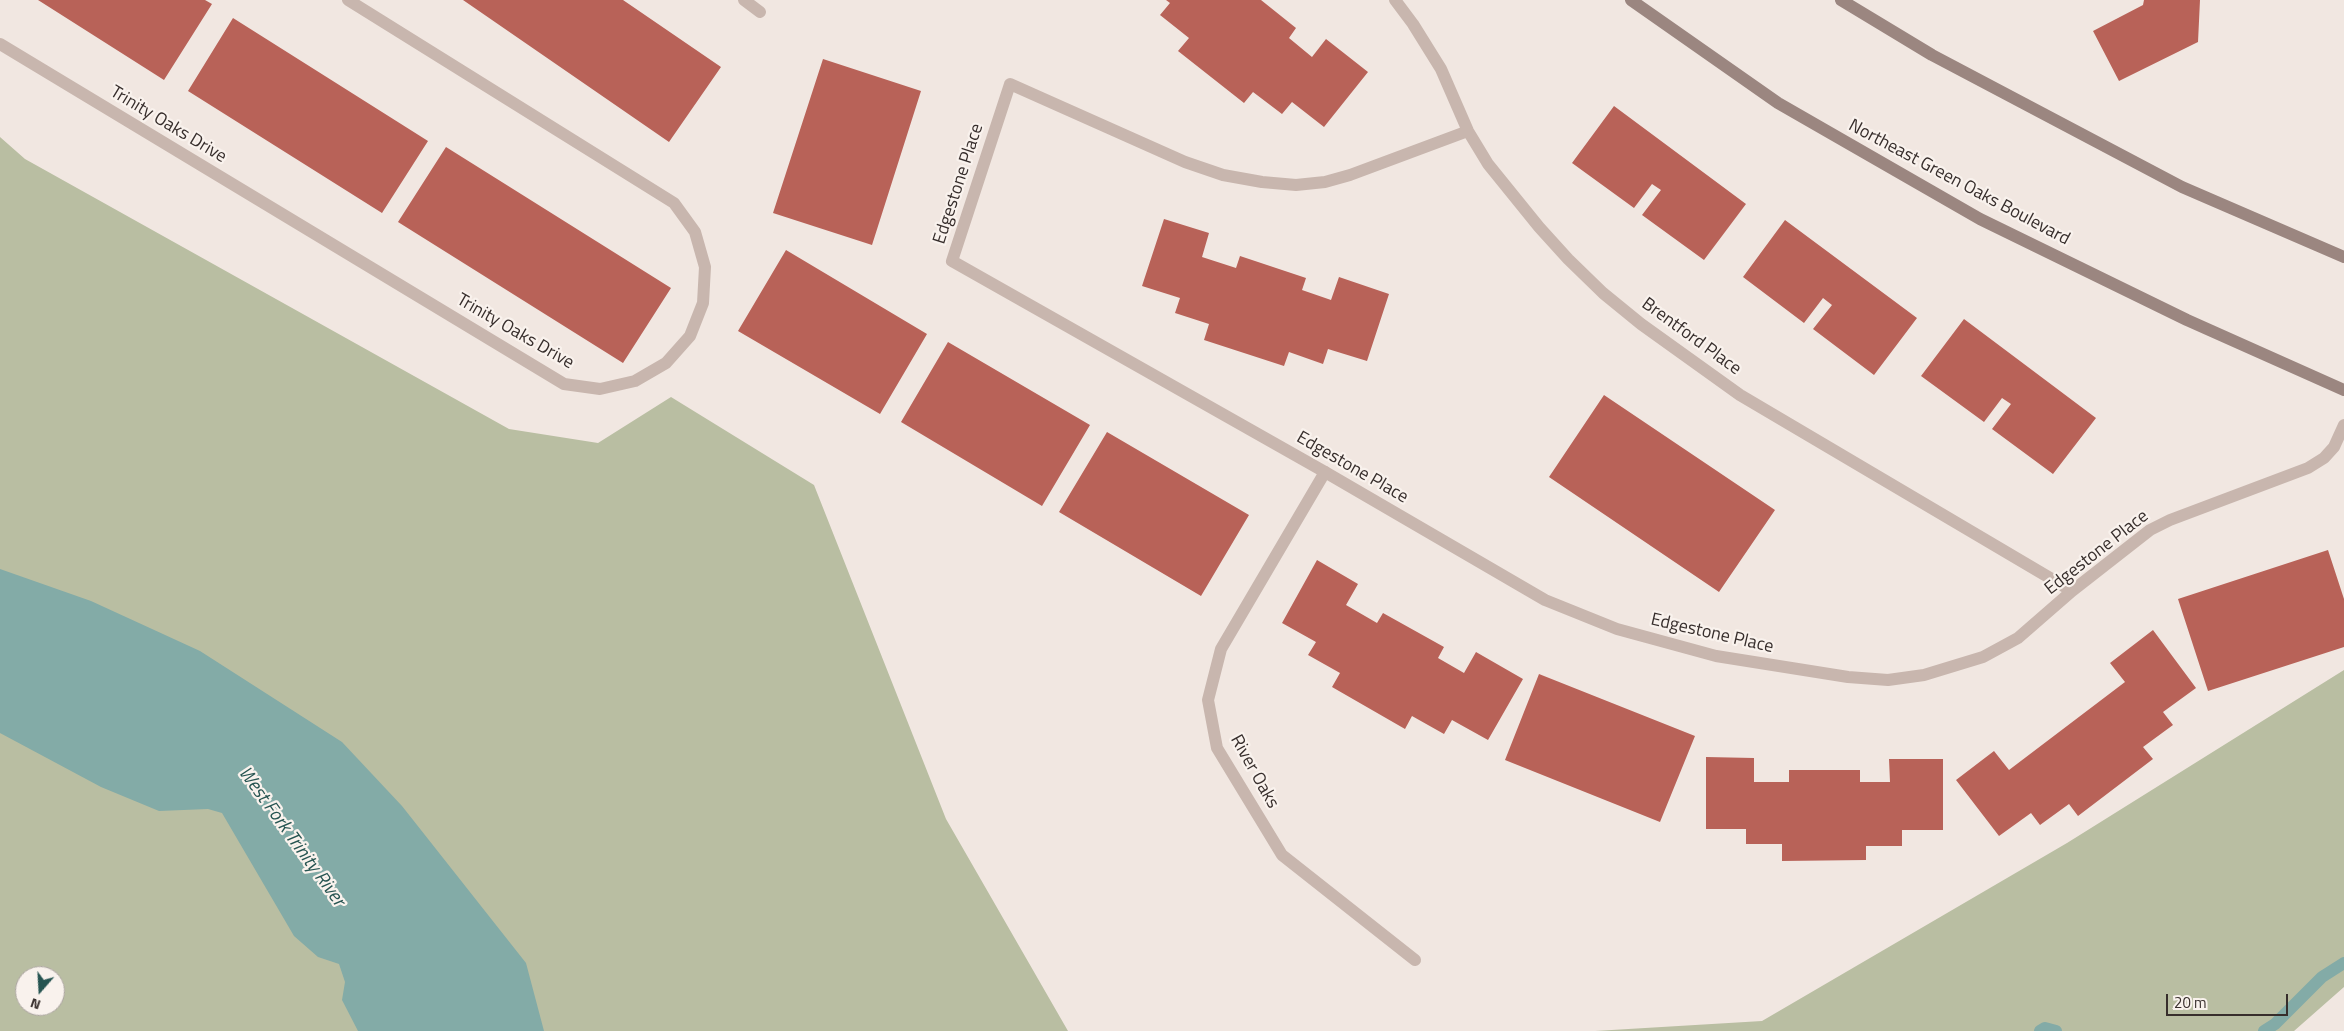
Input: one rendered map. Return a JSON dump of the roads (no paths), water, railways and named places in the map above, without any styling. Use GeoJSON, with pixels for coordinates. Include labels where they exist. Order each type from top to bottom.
{"type":"FeatureCollection","features":[{"type":"Feature","properties":{"kind":"main road","name":"Northeast Green Oaks Boulevard"},"geometry":{"type":"LineString","coordinates":[[1631,0],[1778,103],[1980,219],[2187,320],[2344,390]]}},
{"type":"Feature","properties":{"kind":"main road"},"geometry":{"type":"LineString","coordinates":[[1841,0],[1932,55],[2182,187],[2344,257]]}},
{"type":"Feature","properties":{"kind":"street","name":"Trinity Oaks Drive"},"geometry":{"type":"LineString","coordinates":[[0,44],[564,384],[600,389],[635,382],[666,364],[690,336],[703,303],[705,267],[695,232],[674,203],[348,0]]}},
{"type":"Feature","properties":{"kind":"street"},"geometry":{"type":"LineString","coordinates":[[744,0],[760,12]]}},
{"type":"Feature","properties":{"kind":"street","name":"Brentford Place"},"geometry":{"type":"LineString","coordinates":[[1395,0],[1413,24],[1441,69],[1468,130],[1504,186],[1539,227],[1596,286],[1641,324],[1740,395],[2072,591]]}},
{"type":"Feature","properties":{"kind":"street","name":"Edgestone Place"},"geometry":{"type":"LineString","coordinates":[[1468,130],[1350,175],[1325,182],[1296,184],[1262,182],[1223,175],[1185,162],[1010,84],[952,261],[1325,472],[1545,600],[1584,617],[1686,649],[1779,667],[1888,680],[1924,675],[1983,657],[2018,638],[2072,591],[2150,530],[2170,520],[2308,468],[2324,458],[2334,447],[2344,425]]}},
{"type":"Feature","properties":{"kind":"street","name":"River Oaks"},"geometry":{"type":"LineString","coordinates":[[1325,472],[1221,649],[1208,700],[1216,748],[1282,855],[1415,960]]}},
{"type":"Feature","properties":{"kind":"water","name":"West Fork Trinity River"},"geometry":{"type":"Polygon","coordinates":[[[0,569],[91,601],[200,651],[342,742],[402,806],[526,963],[544,1031],[358,1031],[342,1000],[345,982],[339,964],[318,957],[294,936],[222,813],[208,809],[159,811],[101,787],[0,733],[0,569]]]}},
{"type":"Feature","properties":{"kind":"waterway"},"geometry":{"type":"LineString","coordinates":[[2264,1031],[2275,1024],[2322,977],[2344,963]]}},
{"type":"Feature","properties":{"kind":"waterway"},"geometry":{"type":"LineString","coordinates":[[2040,1031],[2045,1028],[2056,1031]]}}]}
